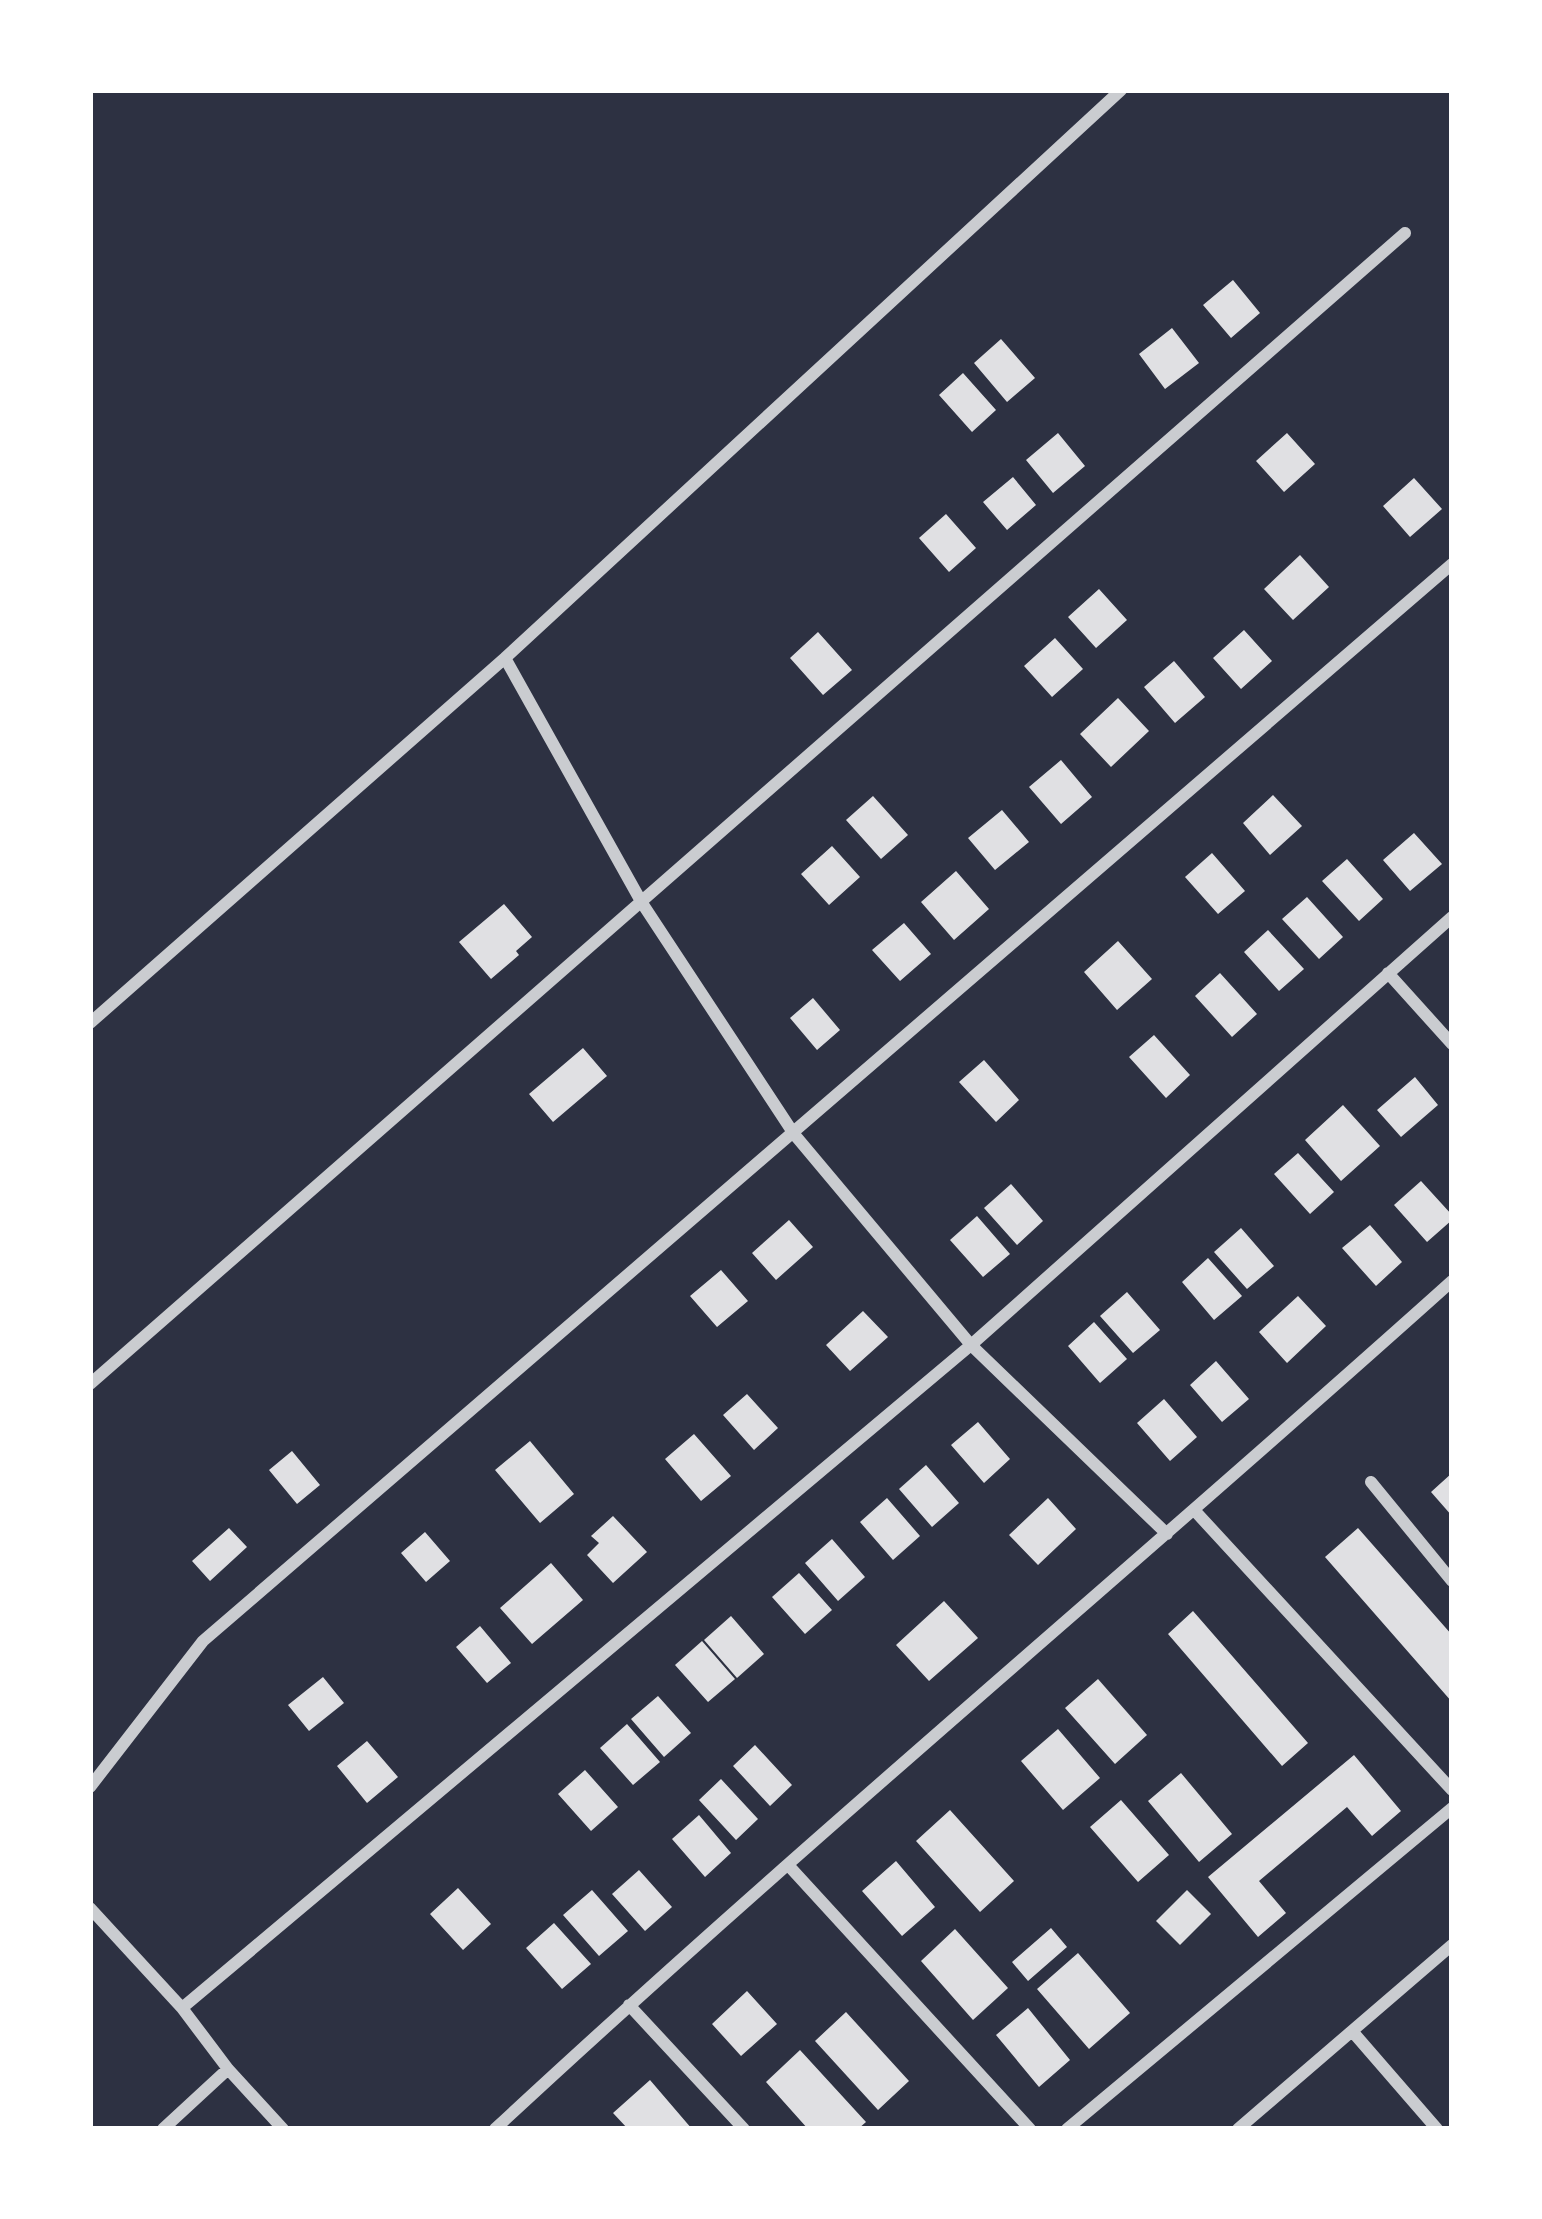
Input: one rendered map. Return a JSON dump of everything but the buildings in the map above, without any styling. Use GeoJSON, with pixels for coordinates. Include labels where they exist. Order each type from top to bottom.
{"type":"FeatureCollection","features":[{"type":"Feature","properties":{"kind":"street"},"geometry":{"type":"LineString","coordinates":[[90,1023],[505,658],[1121,90]]}},
{"type":"Feature","properties":{"kind":"street"},"geometry":{"type":"LineString","coordinates":[[90,1384],[1405,233]]}},
{"type":"Feature","properties":{"kind":"street"},"geometry":{"type":"LineString","coordinates":[[90,1787],[203,1642],[1452,563]]}},
{"type":"Feature","properties":{"kind":"street"},"geometry":{"type":"LineString","coordinates":[[505,658],[642,904],[794,1134],[971,1345],[1167,1534]]}},
{"type":"Feature","properties":{"kind":"street"},"geometry":{"type":"LineString","coordinates":[[182,2008],[971,1345],[1452,916]]}},
{"type":"Feature","properties":{"kind":"street"},"geometry":{"type":"LineString","coordinates":[[1388,973],[1452,1044]]}},
{"type":"Feature","properties":{"kind":"street"},"geometry":{"type":"LineString","coordinates":[[496,2129],[629,2005],[1452,1281]]}},
{"type":"Feature","properties":{"kind":"street"},"geometry":{"type":"LineString","coordinates":[[1371,1482],[1452,1580]]}},
{"type":"Feature","properties":{"kind":"street"},"geometry":{"type":"LineString","coordinates":[[1196,1511],[1452,1790]]}},
{"type":"Feature","properties":{"kind":"street"},"geometry":{"type":"LineString","coordinates":[[1067,2129],[1452,1808]]}},
{"type":"Feature","properties":{"kind":"street"},"geometry":{"type":"LineString","coordinates":[[789,1866],[1030,2129]]}},
{"type":"Feature","properties":{"kind":"street"},"geometry":{"type":"LineString","coordinates":[[90,1908],[284,2129]]}},
{"type":"Feature","properties":{"kind":"street"},"geometry":{"type":"LineString","coordinates":[[1238,2129],[1452,1945]]}},
{"type":"Feature","properties":{"kind":"street"},"geometry":{"type":"LineString","coordinates":[[629,2005],[744,2129]]}},
{"type":"Feature","properties":{"kind":"street"},"geometry":{"type":"LineString","coordinates":[[1352,2031],[1437,2129]]}},
{"type":"Feature","properties":{"kind":"street"},"geometry":{"type":"LineString","coordinates":[[163,2129],[228,2069]]}}]}
